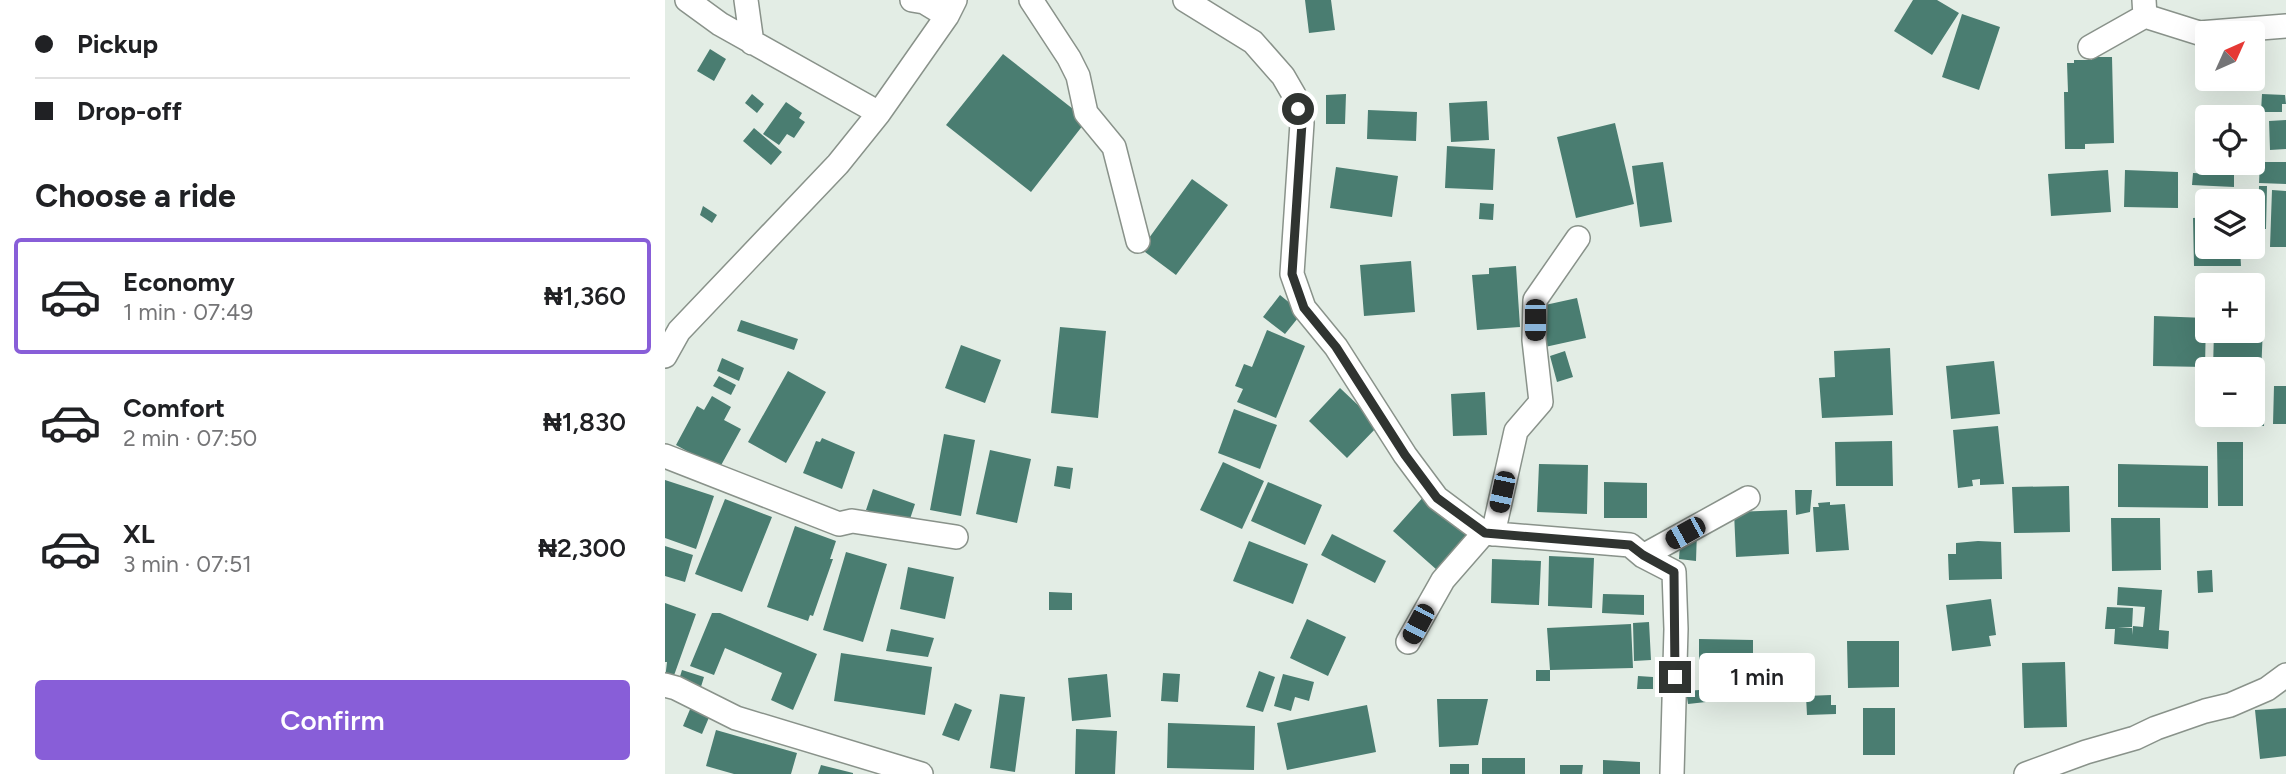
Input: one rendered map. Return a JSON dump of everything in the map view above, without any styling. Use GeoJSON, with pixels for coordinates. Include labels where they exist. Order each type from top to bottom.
{"type":"FeatureCollection","features":[{"type":"Feature","properties":{"kind":"street"},"geometry":{"type":"LineString","coordinates":[[687,0],[752,43],[879,113]]}},
{"type":"Feature","properties":{"kind":"street"},"geometry":{"type":"LineString","coordinates":[[746,0],[752,43]]}},
{"type":"Feature","properties":{"kind":"street"},"geometry":{"type":"LineString","coordinates":[[665,356],[680,331],[838,164],[879,113],[951,8],[912,0]]}},
{"type":"Feature","properties":{"kind":"street"},"geometry":{"type":"LineString","coordinates":[[1031,0],[1078,76],[1086,113],[1114,147],[1137,241]]}},
{"type":"Feature","properties":{"kind":"street"},"geometry":{"type":"LineString","coordinates":[[1185,0],[1253,42],[1283,76],[1294,95],[1302,123],[1292,274],[1304,308],[1336,347],[1405,455],[1437,498],[1489,534],[1630,545],[1674,572],[1676,629],[1672,774]]}},
{"type":"Feature","properties":{"kind":"street"},"geometry":{"type":"LineString","coordinates":[[2090,47],[2145,8],[2199,33],[2286,26]]}},
{"type":"Feature","properties":{"kind":"street"},"geometry":{"type":"LineString","coordinates":[[1408,642],[1443,580],[1489,534],[1516,431],[1541,402],[1534,340],[1535,300],[1577,238]]}},
{"type":"Feature","properties":{"kind":"street"},"geometry":{"type":"LineString","coordinates":[[665,456],[839,524],[852,521],[956,537]]}},
{"type":"Feature","properties":{"kind":"street"},"geometry":{"type":"LineString","coordinates":[[1643,555],[1748,498]]}},
{"type":"Feature","properties":{"kind":"street"},"geometry":{"type":"LineString","coordinates":[[2026,774],[2086,752],[2136,738],[2155,728],[2212,708],[2230,705],[2267,689],[2286,675]]}},
{"type":"Feature","properties":{"kind":"street"},"geometry":{"type":"LineString","coordinates":[[665,685],[736,718],[921,774]]}},
{"type":"Feature","properties":{"kind":"building"},"geometry":{"type":"Polygon","coordinates":[[[1305,0],[1331,0],[1335,30],[1309,33],[1305,0]]]}},
{"type":"Feature","properties":{"kind":"building"},"geometry":{"type":"Polygon","coordinates":[[[1913,0],[1937,0],[1959,13],[1932,55],[1894,31],[1913,0]]]}},
{"type":"Feature","properties":{"kind":"building"},"geometry":{"type":"Polygon","coordinates":[[[1962,14],[2000,27],[1979,90],[1942,77],[1962,14]]]}},
{"type":"Feature","properties":{"kind":"building"},"geometry":{"type":"Polygon","coordinates":[[[710,49],[726,59],[714,81],[697,71],[710,49]]]}},
{"type":"Feature","properties":{"kind":"building"},"geometry":{"type":"Polygon","coordinates":[[[1003,54],[1087,120],[1031,192],[946,125],[1003,54]]]}},
{"type":"Feature","properties":{"kind":"building"},"geometry":{"type":"Polygon","coordinates":[[[2092,57],[2112,57],[2114,143],[2085,144],[2085,149],[2065,149],[2064,92],[2068,92],[2067,63],[2074,63],[2074,60],[2092,60],[2092,57]]]}},
{"type":"Feature","properties":{"kind":"building"},"geometry":{"type":"Polygon","coordinates":[[[752,94],[764,104],[757,113],[745,103],[752,94]]]}},
{"type":"Feature","properties":{"kind":"building"},"geometry":{"type":"Polygon","coordinates":[[[1346,94],[1345,124],[1326,124],[1326,95],[1346,94]]]}},
{"type":"Feature","properties":{"kind":"building"},"geometry":{"type":"Polygon","coordinates":[[[2262,94],[2285,95],[2286,104],[2282,104],[2282,112],[2265,112],[2265,105],[2261,105],[2262,94]]]}},
{"type":"Feature","properties":{"kind":"building"},"geometry":{"type":"Polygon","coordinates":[[[1487,101],[1489,140],[1451,142],[1449,103],[1487,101]]]}},
{"type":"Feature","properties":{"kind":"building"},"geometry":{"type":"Polygon","coordinates":[[[786,102],[802,113],[799,118],[805,122],[794,138],[787,134],[779,145],[763,134],[786,102]]]}},
{"type":"Feature","properties":{"kind":"building"},"geometry":{"type":"Polygon","coordinates":[[[1368,110],[1417,112],[1416,141],[1367,139],[1368,110]]]}},
{"type":"Feature","properties":{"kind":"building"},"geometry":{"type":"Polygon","coordinates":[[[2286,120],[2286,149],[2270,150],[2269,121],[2286,120]]]}},
{"type":"Feature","properties":{"kind":"building"},"geometry":{"type":"Polygon","coordinates":[[[1615,123],[1634,204],[1576,218],[1557,137],[1615,123]]]}},
{"type":"Feature","properties":{"kind":"building"},"geometry":{"type":"Polygon","coordinates":[[[754,128],[782,152],[771,165],[743,141],[754,128]]]}},
{"type":"Feature","properties":{"kind":"building"},"geometry":{"type":"Polygon","coordinates":[[[1447,146],[1495,149],[1493,190],[1445,188],[1447,146]]]}},
{"type":"Feature","properties":{"kind":"building"},"geometry":{"type":"Polygon","coordinates":[[[1663,162],[1672,222],[1640,227],[1632,166],[1663,162]]]}},
{"type":"Feature","properties":{"kind":"building"},"geometry":{"type":"Polygon","coordinates":[[[2265,162],[2286,162],[2286,184],[2259,183],[2259,175],[2265,175],[2265,162]]]}},
{"type":"Feature","properties":{"kind":"building"},"geometry":{"type":"Polygon","coordinates":[[[1336,167],[1398,176],[1392,217],[1330,208],[1336,167]]]}},
{"type":"Feature","properties":{"kind":"building"},"geometry":{"type":"Polygon","coordinates":[[[2108,170],[2111,212],[2051,216],[2048,174],[2108,170]]]}},
{"type":"Feature","properties":{"kind":"building"},"geometry":{"type":"Polygon","coordinates":[[[2125,170],[2178,172],[2178,208],[2124,207],[2125,170]]]}},
{"type":"Feature","properties":{"kind":"building"},"geometry":{"type":"Polygon","coordinates":[[[2193,173],[2234,175],[2234,187],[2192,185],[2193,173]]]}},
{"type":"Feature","properties":{"kind":"building"},"geometry":{"type":"Polygon","coordinates":[[[1192,179],[1228,205],[1176,275],[1141,249],[1192,179]]]}},
{"type":"Feature","properties":{"kind":"building"},"geometry":{"type":"Polygon","coordinates":[[[2259,186],[2267,186],[2266,229],[2265,189],[2259,189],[2259,186]]]}},
{"type":"Feature","properties":{"kind":"building"},"geometry":{"type":"Polygon","coordinates":[[[2272,190],[2286,191],[2286,247],[2270,247],[2272,190]]]}},
{"type":"Feature","properties":{"kind":"building"},"geometry":{"type":"Polygon","coordinates":[[[1480,203],[1494,204],[1493,220],[1479,219],[1480,203]]]}},
{"type":"Feature","properties":{"kind":"building"},"geometry":{"type":"Polygon","coordinates":[[[703,206],[717,215],[712,223],[700,215],[703,206]]]}},
{"type":"Feature","properties":{"kind":"building"},"geometry":{"type":"Polygon","coordinates":[[[2193,218],[2195,259],[2241,259],[2241,266],[2194,266],[2193,218]]]}},
{"type":"Feature","properties":{"kind":"building"},"geometry":{"type":"Polygon","coordinates":[[[1411,261],[1415,312],[1364,316],[1360,265],[1411,261]]]}},
{"type":"Feature","properties":{"kind":"building"},"geometry":{"type":"Polygon","coordinates":[[[1516,266],[1520,327],[1477,330],[1472,275],[1489,274],[1489,268],[1516,266]]]}},
{"type":"Feature","properties":{"kind":"building"},"geometry":{"type":"Polygon","coordinates":[[[1280,295],[1302,313],[1285,334],[1263,317],[1280,295]]]}},
{"type":"Feature","properties":{"kind":"building"},"geometry":{"type":"Polygon","coordinates":[[[1577,298],[1586,338],[1545,347],[1536,307],[1577,298]]]}},
{"type":"Feature","properties":{"kind":"building"},"geometry":{"type":"Polygon","coordinates":[[[2154,316],[2195,318],[2195,343],[2205,343],[2205,357],[2195,357],[2195,367],[2153,366],[2154,316]]]}},
{"type":"Feature","properties":{"kind":"building"},"geometry":{"type":"Polygon","coordinates":[[[741,320],[798,339],[794,350],[737,331],[741,320]]]}},
{"type":"Feature","properties":{"kind":"building"},"geometry":{"type":"Polygon","coordinates":[[[1060,327],[1106,331],[1098,418],[1051,413],[1060,327]]]}},
{"type":"Feature","properties":{"kind":"building"},"geometry":{"type":"Polygon","coordinates":[[[1267,330],[1305,346],[1276,418],[1237,402],[1243,389],[1235,386],[1244,364],[1252,367],[1267,330]]]}},
{"type":"Feature","properties":{"kind":"building"},"geometry":{"type":"Polygon","coordinates":[[[2214,343],[2262,343],[2262,357],[2213,357],[2214,343]]]}},
{"type":"Feature","properties":{"kind":"building"},"geometry":{"type":"Polygon","coordinates":[[[961,345],[1001,360],[985,403],[945,388],[961,345]]]}},
{"type":"Feature","properties":{"kind":"building"},"geometry":{"type":"Polygon","coordinates":[[[1890,348],[1893,415],[1822,418],[1819,378],[1835,377],[1834,351],[1890,348]]]}},
{"type":"Feature","properties":{"kind":"building"},"geometry":{"type":"Polygon","coordinates":[[[1565,351],[1573,377],[1557,382],[1550,356],[1565,351]]]}},
{"type":"Feature","properties":{"kind":"building"},"geometry":{"type":"Polygon","coordinates":[[[722,358],[744,368],[739,381],[717,371],[722,358]]]}},
{"type":"Feature","properties":{"kind":"building"},"geometry":{"type":"Polygon","coordinates":[[[1994,361],[2000,414],[1951,419],[1946,366],[1994,361]]]}},
{"type":"Feature","properties":{"kind":"building"},"geometry":{"type":"Polygon","coordinates":[[[788,371],[826,392],[786,463],[748,442],[788,371]]]}},
{"type":"Feature","properties":{"kind":"building"},"geometry":{"type":"Polygon","coordinates":[[[719,376],[736,385],[731,395],[713,386],[719,376]]]}},
{"type":"Feature","properties":{"kind":"building"},"geometry":{"type":"Polygon","coordinates":[[[2274,386],[2286,386],[2286,424],[2273,424],[2274,386]]]}},
{"type":"Feature","properties":{"kind":"building"},"geometry":{"type":"Polygon","coordinates":[[[1340,388],[1379,425],[1347,458],[1309,421],[1340,388]]]}},
{"type":"Feature","properties":{"kind":"building"},"geometry":{"type":"Polygon","coordinates":[[[1485,392],[1487,435],[1453,436],[1451,394],[1485,392]]]}},
{"type":"Feature","properties":{"kind":"building"},"geometry":{"type":"Polygon","coordinates":[[[712,396],[731,407],[724,420],[741,429],[719,469],[676,445],[697,406],[704,410],[712,396]]]}},
{"type":"Feature","properties":{"kind":"building"},"geometry":{"type":"Polygon","coordinates":[[[1234,409],[1277,425],[1260,469],[1218,453],[1234,409]]]}},
{"type":"Feature","properties":{"kind":"building"},"geometry":{"type":"Polygon","coordinates":[[[1998,426],[2004,484],[1980,485],[1980,479],[1972,480],[1973,486],[1958,488],[1953,430],[1998,426]]]}},
{"type":"Feature","properties":{"kind":"building"},"geometry":{"type":"Polygon","coordinates":[[[944,434],[975,440],[961,516],[930,510],[944,434]]]}},
{"type":"Feature","properties":{"kind":"building"},"geometry":{"type":"Polygon","coordinates":[[[822,438],[855,452],[842,489],[803,473],[816,441],[820,442],[822,438]]]}},
{"type":"Feature","properties":{"kind":"building"},"geometry":{"type":"Polygon","coordinates":[[[1892,441],[1893,486],[1836,486],[1835,442],[1892,441]]]}},
{"type":"Feature","properties":{"kind":"building"},"geometry":{"type":"Polygon","coordinates":[[[2217,442],[2243,442],[2243,506],[2218,506],[2217,442]]]}},
{"type":"Feature","properties":{"kind":"building"},"geometry":{"type":"Polygon","coordinates":[[[990,450],[1031,459],[1017,523],[976,514],[990,450]]]}},
{"type":"Feature","properties":{"kind":"building"},"geometry":{"type":"Polygon","coordinates":[[[1223,462],[1264,481],[1242,529],[1200,510],[1223,462]]]}},
{"type":"Feature","properties":{"kind":"building"},"geometry":{"type":"Polygon","coordinates":[[[1539,464],[1588,465],[1587,514],[1537,512],[1539,464]]]}},
{"type":"Feature","properties":{"kind":"building"},"geometry":{"type":"Polygon","coordinates":[[[2118,464],[2208,466],[2208,508],[2118,507],[2118,464]]]}},
{"type":"Feature","properties":{"kind":"building"},"geometry":{"type":"Polygon","coordinates":[[[1057,466],[1073,468],[1070,489],[1054,486],[1057,466]]]}},
{"type":"Feature","properties":{"kind":"building"},"geometry":{"type":"Polygon","coordinates":[[[665,480],[714,496],[696,549],[665,538],[665,480]]]}},
{"type":"Feature","properties":{"kind":"building"},"geometry":{"type":"Polygon","coordinates":[[[1268,482],[1322,505],[1305,545],[1251,521],[1268,482]]]}},
{"type":"Feature","properties":{"kind":"building"},"geometry":{"type":"Polygon","coordinates":[[[1604,482],[1647,483],[1647,518],[1604,518],[1604,482]]]}},
{"type":"Feature","properties":{"kind":"building"},"geometry":{"type":"Polygon","coordinates":[[[2069,486],[2070,532],[2014,533],[2012,487],[2069,486]]]}},
{"type":"Feature","properties":{"kind":"building"},"geometry":{"type":"Polygon","coordinates":[[[873,489],[915,504],[908,525],[866,510],[873,489]]]}},
{"type":"Feature","properties":{"kind":"building"},"geometry":{"type":"Polygon","coordinates":[[[1795,490],[1812,490],[1810,512],[1796,515],[1795,490]]]}},
{"type":"Feature","properties":{"kind":"building"},"geometry":{"type":"Polygon","coordinates":[[[1425,495],[1469,533],[1437,570],[1393,531],[1425,495]]]}},
{"type":"Feature","properties":{"kind":"building"},"geometry":{"type":"Polygon","coordinates":[[[725,499],[772,517],[742,592],[695,574],[725,499]]]}},
{"type":"Feature","properties":{"kind":"building"},"geometry":{"type":"Polygon","coordinates":[[[1830,502],[1830,505],[1845,504],[1849,550],[1816,552],[1813,507],[1819,507],[1818,503],[1830,502]]]}},
{"type":"Feature","properties":{"kind":"building"},"geometry":{"type":"Polygon","coordinates":[[[1787,510],[1789,554],[1736,557],[1734,512],[1787,510]]]}},
{"type":"Feature","properties":{"kind":"building"},"geometry":{"type":"Polygon","coordinates":[[[2111,518],[2160,518],[2161,570],[2112,571],[2111,518]]]}},
{"type":"Feature","properties":{"kind":"building"},"geometry":{"type":"Polygon","coordinates":[[[795,526],[836,541],[830,559],[833,559],[813,616],[810,615],[808,621],[767,607],[795,526]]]}},
{"type":"Feature","properties":{"kind":"building"},"geometry":{"type":"Polygon","coordinates":[[[1681,529],[1697,530],[1696,561],[1679,559],[1681,529]]]}},
{"type":"Feature","properties":{"kind":"building"},"geometry":{"type":"Polygon","coordinates":[[[1332,534],[1386,561],[1375,583],[1321,555],[1332,534]]]}},
{"type":"Feature","properties":{"kind":"building"},"geometry":{"type":"Polygon","coordinates":[[[1249,541],[1308,564],[1293,604],[1233,581],[1249,541]]]}},
{"type":"Feature","properties":{"kind":"building"},"geometry":{"type":"Polygon","coordinates":[[[2001,542],[2002,579],[1949,580],[1948,554],[1956,554],[1956,543],[2001,542]]]}},
{"type":"Feature","properties":{"kind":"building"},"geometry":{"type":"Polygon","coordinates":[[[665,546],[693,555],[685,582],[665,576],[665,546]]]}},
{"type":"Feature","properties":{"kind":"building"},"geometry":{"type":"Polygon","coordinates":[[[846,552],[887,564],[863,642],[823,630],[846,552]]]}},
{"type":"Feature","properties":{"kind":"building"},"geometry":{"type":"Polygon","coordinates":[[[1549,556],[1594,558],[1592,608],[1548,606],[1549,556]]]}},
{"type":"Feature","properties":{"kind":"building"},"geometry":{"type":"Polygon","coordinates":[[[1492,559],[1541,561],[1539,605],[1491,603],[1492,559]]]}},
{"type":"Feature","properties":{"kind":"building"},"geometry":{"type":"Polygon","coordinates":[[[908,567],[954,577],[945,619],[900,609],[908,567]]]}},
{"type":"Feature","properties":{"kind":"building"},"geometry":{"type":"Polygon","coordinates":[[[2212,570],[2213,592],[2198,593],[2197,571],[2212,570]]]}},
{"type":"Feature","properties":{"kind":"building"},"geometry":{"type":"Polygon","coordinates":[[[2118,587],[2162,590],[2159,630],[2169,631],[2168,649],[2114,644],[2115,629],[2105,629],[2107,607],[2133,608],[2132,627],[2118,627],[2132,628],[2132,635],[2133,626],[2143,627],[2145,607],[2117,605],[2118,587]]]}},
{"type":"Feature","properties":{"kind":"building"},"geometry":{"type":"Polygon","coordinates":[[[1049,592],[1072,593],[1072,610],[1049,610],[1049,592]]]}},
{"type":"Feature","properties":{"kind":"building"},"geometry":{"type":"Polygon","coordinates":[[[1603,594],[1644,595],[1644,615],[1602,613],[1603,594]]]}},
{"type":"Feature","properties":{"kind":"building"},"geometry":{"type":"Polygon","coordinates":[[[1991,599],[1996,635],[1989,636],[1991,646],[1952,651],[1946,605],[1991,599]]]}},
{"type":"Feature","properties":{"kind":"building"},"geometry":{"type":"Polygon","coordinates":[[[665,603],[696,614],[672,681],[665,679],[665,603]]]}},
{"type":"Feature","properties":{"kind":"building"},"geometry":{"type":"Polygon","coordinates":[[[712,613],[720,613],[817,654],[793,710],[771,700],[782,673],[725,648],[714,675],[690,666],[712,613]]]}},
{"type":"Feature","properties":{"kind":"building"},"geometry":{"type":"Polygon","coordinates":[[[1307,619],[1346,637],[1328,676],[1290,658],[1307,619]]]}},
{"type":"Feature","properties":{"kind":"building"},"geometry":{"type":"Polygon","coordinates":[[[1649,622],[1651,660],[1634,661],[1633,623],[1649,622]]]}},
{"type":"Feature","properties":{"kind":"building"},"geometry":{"type":"Polygon","coordinates":[[[1631,624],[1633,668],[1550,670],[1547,628],[1631,624]]]}},
{"type":"Feature","properties":{"kind":"building"},"geometry":{"type":"Polygon","coordinates":[[[891,629],[934,638],[928,657],[886,651],[891,629]]]}},
{"type":"Feature","properties":{"kind":"building"},"geometry":{"type":"Polygon","coordinates":[[[1699,639],[1753,640],[1753,690],[1705,689],[1706,702],[1688,704],[1686,691],[1699,690],[1699,639]]]}},
{"type":"Feature","properties":{"kind":"building"},"geometry":{"type":"Polygon","coordinates":[[[1847,641],[1899,641],[1899,687],[1848,688],[1847,641]]]}},
{"type":"Feature","properties":{"kind":"building"},"geometry":{"type":"Polygon","coordinates":[[[841,653],[932,667],[925,715],[834,701],[841,653]]]}},
{"type":"Feature","properties":{"kind":"building"},"geometry":{"type":"Polygon","coordinates":[[[2065,662],[2067,727],[2024,728],[2022,663],[2065,662]]]}},
{"type":"Feature","properties":{"kind":"building"},"geometry":{"type":"Polygon","coordinates":[[[682,670],[704,677],[700,690],[678,683],[682,670]]]}},
{"type":"Feature","properties":{"kind":"building"},"geometry":{"type":"Polygon","coordinates":[[[1536,670],[1550,670],[1550,681],[1536,681],[1536,670]]]}},
{"type":"Feature","properties":{"kind":"building"},"geometry":{"type":"Polygon","coordinates":[[[1259,671],[1275,677],[1263,712],[1246,707],[1259,671]]]}},
{"type":"Feature","properties":{"kind":"building"},"geometry":{"type":"Polygon","coordinates":[[[1163,673],[1180,674],[1178,702],[1161,701],[1163,673]]]}},
{"type":"Feature","properties":{"kind":"building"},"geometry":{"type":"Polygon","coordinates":[[[1107,674],[1111,717],[1072,721],[1068,678],[1107,674]]]}},
{"type":"Feature","properties":{"kind":"building"},"geometry":{"type":"Polygon","coordinates":[[[1283,674],[1314,682],[1309,701],[1295,697],[1291,711],[1274,706],[1283,674]]]}},
{"type":"Feature","properties":{"kind":"building"},"geometry":{"type":"Polygon","coordinates":[[[1638,676],[1653,677],[1653,689],[1637,689],[1638,676]]]}},
{"type":"Feature","properties":{"kind":"building"},"geometry":{"type":"Polygon","coordinates":[[[1000,694],[1025,697],[1015,772],[990,768],[1000,694]]]}},
{"type":"Feature","properties":{"kind":"building"},"geometry":{"type":"Polygon","coordinates":[[[1831,695],[1831,705],[1836,705],[1836,714],[1807,715],[1806,696],[1831,695]]]}},
{"type":"Feature","properties":{"kind":"building"},"geometry":{"type":"Polygon","coordinates":[[[1437,699],[1488,699],[1478,745],[1439,747],[1437,699]]]}},
{"type":"Feature","properties":{"kind":"building"},"geometry":{"type":"Polygon","coordinates":[[[955,703],[972,710],[959,741],[942,735],[955,703]]]}},
{"type":"Feature","properties":{"kind":"building"},"geometry":{"type":"Polygon","coordinates":[[[1367,705],[1376,752],[1287,770],[1277,723],[1367,705]]]}},
{"type":"Feature","properties":{"kind":"building"},"geometry":{"type":"Polygon","coordinates":[[[691,707],[710,715],[702,734],[683,726],[691,707]]]}},
{"type":"Feature","properties":{"kind":"building"},"geometry":{"type":"Polygon","coordinates":[[[1863,708],[1895,708],[1895,755],[1863,755],[1863,708]]]}},
{"type":"Feature","properties":{"kind":"building"},"geometry":{"type":"Polygon","coordinates":[[[2286,708],[2286,756],[2260,759],[2255,710],[2286,708]]]}},
{"type":"Feature","properties":{"kind":"building"},"geometry":{"type":"Polygon","coordinates":[[[1168,723],[1255,726],[1254,770],[1167,768],[1168,723]]]}},
{"type":"Feature","properties":{"kind":"building"},"geometry":{"type":"Polygon","coordinates":[[[1076,729],[1117,731],[1115,774],[1075,774],[1076,729]]]}},
{"type":"Feature","properties":{"kind":"building"},"geometry":{"type":"Polygon","coordinates":[[[716,730],[797,753],[791,774],[734,774],[706,766],[716,730]]]}},
{"type":"Feature","properties":{"kind":"building"},"geometry":{"type":"Polygon","coordinates":[[[1482,758],[1525,758],[1525,774],[1482,774],[1482,758]]]}},
{"type":"Feature","properties":{"kind":"building"},"geometry":{"type":"Polygon","coordinates":[[[1603,760],[1640,762],[1640,774],[1603,774],[1603,760]]]}},
{"type":"Feature","properties":{"kind":"building"},"geometry":{"type":"Polygon","coordinates":[[[1450,764],[1469,764],[1469,774],[1450,774],[1450,764]]]}},
{"type":"Feature","properties":{"kind":"building"},"geometry":{"type":"Polygon","coordinates":[[[821,765],[853,773],[853,774],[818,774],[821,765]]]}},
{"type":"Feature","properties":{"kind":"building"},"geometry":{"type":"Polygon","coordinates":[[[1560,765],[1583,765],[1582,774],[1560,774],[1560,765]]]}},
{"type":"Feature","properties":{"kind":"route"},"geometry":{"type":"LineString","coordinates":[[1298,109],[1302,123],[1292,274],[1304,308],[1336,347],[1405,455],[1437,498],[1485,533],[1630,545],[1674,572],[1675,677]]}}]}
